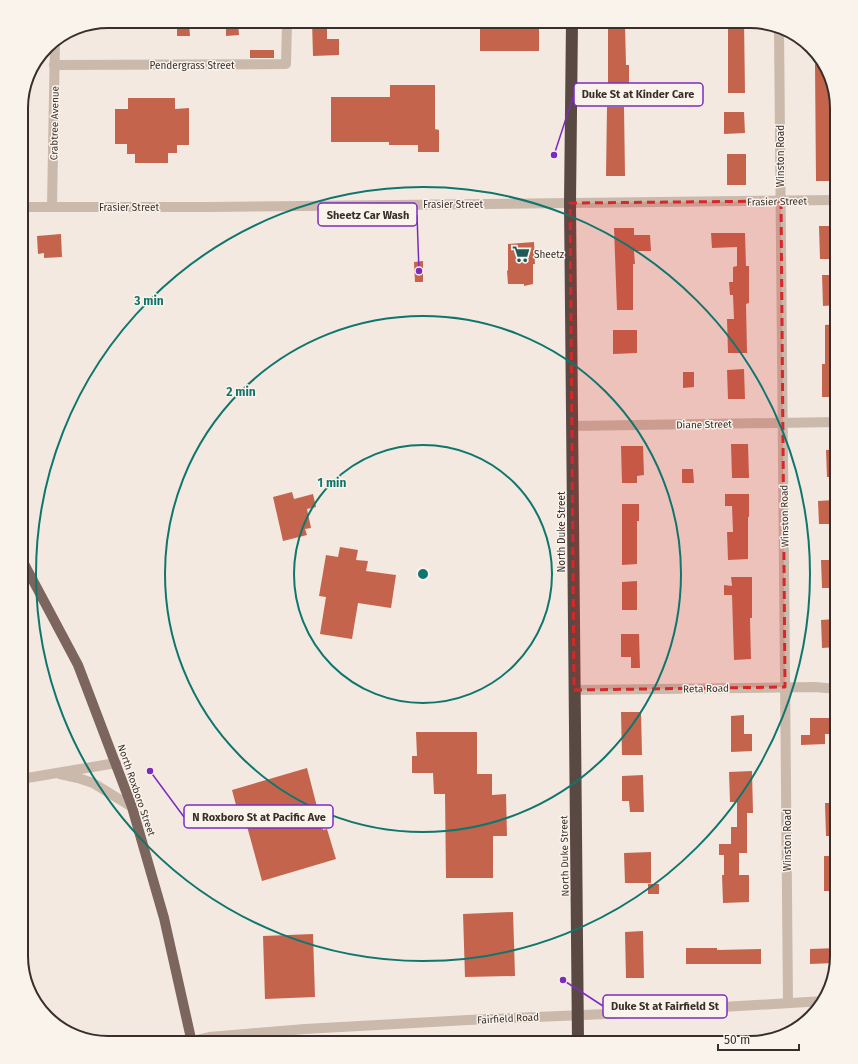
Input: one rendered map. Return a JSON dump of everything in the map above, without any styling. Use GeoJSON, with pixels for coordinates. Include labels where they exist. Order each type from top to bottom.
{"type":"FeatureCollection","features":[{"type":"Feature","properties":{"kind":"highway","name":"North Duke Street"},"geometry":{"type":"LineString","coordinates":[[572,28],[570,203],[578,1036]]}},
{"type":"Feature","properties":{"kind":"main road","name":"North Roxboro Street"},"geometry":{"type":"LineString","coordinates":[[28,571],[78,665],[132,807],[164,918],[191,1036]]}},
{"type":"Feature","properties":{"kind":"street","name":"Pendergrass Street"},"geometry":{"type":"LineString","coordinates":[[54,65],[286,64],[287,28]]}},
{"type":"Feature","properties":{"kind":"street","name":"Winston Road"},"geometry":{"type":"LineString","coordinates":[[779,34],[788,1003]]}},
{"type":"Feature","properties":{"kind":"street","name":"Crabtree Avenue"},"geometry":{"type":"LineString","coordinates":[[52,206],[55,48]]}},
{"type":"Feature","properties":{"kind":"street","name":"Frasier Street"},"geometry":{"type":"LineString","coordinates":[[28,207],[208,207],[830,200]]}},
{"type":"Feature","properties":{"kind":"street","name":"Diane Street"},"geometry":{"type":"LineString","coordinates":[[572,426],[830,422]]}},
{"type":"Feature","properties":{"kind":"street","name":"Reta Road"},"geometry":{"type":"LineString","coordinates":[[574,690],[785,687],[830,688]]}},
{"type":"Feature","properties":{"kind":"street"},"geometry":{"type":"LineString","coordinates":[[28,778],[116,763]]}},
{"type":"Feature","properties":{"kind":"street"},"geometry":{"type":"LineString","coordinates":[[52,773],[78,778],[93,783],[132,807]]}},
{"type":"Feature","properties":{"kind":"street","name":"Fairfield Road"},"geometry":{"type":"LineString","coordinates":[[221,1036],[305,1029],[815,1001]]}},
{"type":"Feature","properties":{"kind":"highlighted area"},"geometry":{"type":"Polygon","coordinates":[[[781,201],[785,687],[574,690],[570,203],[781,201]]]}},
{"type":"Feature","properties":{"kind":"building"},"geometry":{"type":"Polygon","coordinates":[[[177,28],[189,28],[190,36],[177,36],[177,28]]]}},
{"type":"Feature","properties":{"kind":"building"},"geometry":{"type":"Polygon","coordinates":[[[226,28],[238,28],[239,35],[226,36],[226,28]]]}},
{"type":"Feature","properties":{"kind":"building"},"geometry":{"type":"Polygon","coordinates":[[[312,28],[327,28],[327,39],[339,39],[339,55],[313,56],[312,28]]]}},
{"type":"Feature","properties":{"kind":"building"},"geometry":{"type":"Polygon","coordinates":[[[480,28],[539,28],[539,51],[480,51],[480,28]]]}},
{"type":"Feature","properties":{"kind":"building"},"geometry":{"type":"Polygon","coordinates":[[[608,28],[625,28],[626,65],[629,65],[629,90],[608,91],[608,28]]]}},
{"type":"Feature","properties":{"kind":"building"},"geometry":{"type":"Polygon","coordinates":[[[728,28],[744,28],[745,93],[728,93],[728,28]]]}},
{"type":"Feature","properties":{"kind":"building"},"geometry":{"type":"Polygon","coordinates":[[[250,50],[274,50],[274,58],[250,58],[250,50]]]}},
{"type":"Feature","properties":{"kind":"building"},"geometry":{"type":"Polygon","coordinates":[[[815,64],[822,73],[826,82],[830,103],[830,181],[816,181],[815,64]]]}},
{"type":"Feature","properties":{"kind":"building"},"geometry":{"type":"Polygon","coordinates":[[[390,85],[435,85],[435,129],[439,130],[439,152],[418,152],[418,145],[389,145],[389,142],[331,142],[331,97],[390,97],[390,85]]]}},
{"type":"Feature","properties":{"kind":"building"},"geometry":{"type":"Polygon","coordinates":[[[128,98],[175,98],[175,109],[189,108],[189,145],[177,145],[177,153],[168,153],[168,163],[135,163],[135,154],[127,154],[127,144],[115,144],[115,109],[128,109],[128,98]]]}},
{"type":"Feature","properties":{"kind":"building"},"geometry":{"type":"Polygon","coordinates":[[[607,107],[624,107],[625,176],[606,176],[607,107]]]}},
{"type":"Feature","properties":{"kind":"building"},"geometry":{"type":"Polygon","coordinates":[[[724,112],[744,112],[745,133],[724,134],[724,112]]]}},
{"type":"Feature","properties":{"kind":"building"},"geometry":{"type":"Polygon","coordinates":[[[727,154],[746,154],[746,185],[727,185],[727,154]]]}},
{"type":"Feature","properties":{"kind":"building"},"geometry":{"type":"Polygon","coordinates":[[[819,226],[830,226],[830,259],[820,259],[819,226]]]}},
{"type":"Feature","properties":{"kind":"building"},"geometry":{"type":"Polygon","coordinates":[[[614,228],[634,228],[634,235],[650,235],[651,251],[634,251],[635,264],[633,264],[633,310],[617,310],[614,228]]]}},
{"type":"Feature","properties":{"kind":"building"},"geometry":{"type":"Polygon","coordinates":[[[711,233],[745,233],[746,266],[749,266],[749,303],[746,304],[747,353],[728,353],[727,319],[734,319],[733,295],[730,295],[729,282],[733,282],[733,267],[737,266],[737,247],[712,248],[711,233]]]}},
{"type":"Feature","properties":{"kind":"building"},"geometry":{"type":"Polygon","coordinates":[[[61,234],[62,257],[44,258],[44,253],[38,254],[37,236],[61,234]]]}},
{"type":"Feature","properties":{"kind":"building","name":"Sheetz"},"geometry":{"type":"Polygon","coordinates":[[[534,242],[535,264],[533,264],[533,284],[524,286],[524,284],[508,284],[508,244],[534,242]]]}},
{"type":"Feature","properties":{"kind":"building"},"geometry":{"type":"Polygon","coordinates":[[[423,261],[423,282],[415,282],[414,262],[423,261]]]}},
{"type":"Feature","properties":{"kind":"building"},"geometry":{"type":"Polygon","coordinates":[[[822,275],[830,275],[830,306],[823,306],[822,275]]]}},
{"type":"Feature","properties":{"kind":"building"},"geometry":{"type":"Polygon","coordinates":[[[825,325],[830,325],[830,397],[822,397],[822,364],[825,364],[825,325]]]}},
{"type":"Feature","properties":{"kind":"building"},"geometry":{"type":"Polygon","coordinates":[[[613,330],[637,330],[637,353],[613,354],[613,330]]]}},
{"type":"Feature","properties":{"kind":"building"},"geometry":{"type":"Polygon","coordinates":[[[744,369],[745,399],[728,399],[727,370],[744,369]]]}},
{"type":"Feature","properties":{"kind":"building"},"geometry":{"type":"Polygon","coordinates":[[[683,372],[694,372],[694,387],[683,388],[683,372]]]}},
{"type":"Feature","properties":{"kind":"building"},"geometry":{"type":"Polygon","coordinates":[[[731,444],[748,444],[749,478],[732,478],[731,444]]]}},
{"type":"Feature","properties":{"kind":"building"},"geometry":{"type":"Polygon","coordinates":[[[621,446],[643,446],[644,475],[637,476],[637,483],[622,483],[621,446]]]}},
{"type":"Feature","properties":{"kind":"building"},"geometry":{"type":"Polygon","coordinates":[[[826,450],[830,450],[830,477],[827,477],[826,450]]]}},
{"type":"Feature","properties":{"kind":"building"},"geometry":{"type":"Polygon","coordinates":[[[682,469],[693,469],[694,483],[682,483],[682,469]]]}},
{"type":"Feature","properties":{"kind":"building"},"geometry":{"type":"Polygon","coordinates":[[[292,492],[294,499],[313,494],[316,507],[307,509],[311,528],[305,529],[307,535],[283,541],[273,497],[292,492]]]}},
{"type":"Feature","properties":{"kind":"building"},"geometry":{"type":"Polygon","coordinates":[[[725,494],[749,494],[748,559],[728,560],[727,532],[733,532],[732,506],[725,506],[725,494]]]}},
{"type":"Feature","properties":{"kind":"building"},"geometry":{"type":"Polygon","coordinates":[[[830,500],[830,524],[819,524],[818,501],[830,500]]]}},
{"type":"Feature","properties":{"kind":"building"},"geometry":{"type":"Polygon","coordinates":[[[622,504],[639,504],[639,521],[637,521],[637,564],[622,565],[622,504]]]}},
{"type":"Feature","properties":{"kind":"building"},"geometry":{"type":"Polygon","coordinates":[[[340,547],[358,550],[356,560],[368,561],[366,571],[396,575],[391,608],[358,603],[352,639],[320,634],[326,597],[319,596],[326,555],[338,557],[340,547]]]}},
{"type":"Feature","properties":{"kind":"building"},"geometry":{"type":"Polygon","coordinates":[[[821,560],[830,560],[830,588],[822,588],[821,560]]]}},
{"type":"Feature","properties":{"kind":"building"},"geometry":{"type":"Polygon","coordinates":[[[731,577],[752,577],[752,618],[750,618],[751,659],[734,660],[732,595],[724,595],[724,585],[732,586],[731,577]]]}},
{"type":"Feature","properties":{"kind":"building"},"geometry":{"type":"Polygon","coordinates":[[[637,581],[637,610],[622,610],[622,582],[637,581]]]}},
{"type":"Feature","properties":{"kind":"building"},"geometry":{"type":"Polygon","coordinates":[[[830,619],[830,647],[822,648],[821,620],[830,619]]]}},
{"type":"Feature","properties":{"kind":"building"},"geometry":{"type":"Polygon","coordinates":[[[621,634],[639,634],[640,668],[631,668],[631,657],[621,657],[621,634]]]}},
{"type":"Feature","properties":{"kind":"building"},"geometry":{"type":"Polygon","coordinates":[[[621,712],[641,712],[642,755],[622,755],[621,712]]]}},
{"type":"Feature","properties":{"kind":"building"},"geometry":{"type":"Polygon","coordinates":[[[744,715],[744,734],[752,734],[752,751],[731,752],[731,716],[744,715]]]}},
{"type":"Feature","properties":{"kind":"building"},"geometry":{"type":"Polygon","coordinates":[[[810,718],[830,718],[830,734],[825,734],[825,744],[801,745],[801,735],[810,735],[810,718]]]}},
{"type":"Feature","properties":{"kind":"building"},"geometry":{"type":"Polygon","coordinates":[[[416,732],[477,732],[477,774],[492,774],[492,795],[506,794],[507,836],[493,836],[493,878],[446,878],[445,794],[434,794],[433,773],[412,773],[412,756],[417,756],[416,732]]]}},
{"type":"Feature","properties":{"kind":"building"},"geometry":{"type":"Polygon","coordinates":[[[307,768],[323,830],[327,829],[336,859],[262,881],[245,819],[240,820],[232,790],[307,768]]]}},
{"type":"Feature","properties":{"kind":"building"},"geometry":{"type":"Polygon","coordinates":[[[752,771],[753,813],[747,813],[747,853],[739,853],[739,875],[749,875],[749,902],[723,903],[722,875],[724,875],[724,855],[719,855],[719,844],[731,844],[731,827],[737,827],[737,802],[730,802],[729,772],[752,771]]]}},
{"type":"Feature","properties":{"kind":"building"},"geometry":{"type":"Polygon","coordinates":[[[643,775],[644,812],[630,812],[629,801],[622,801],[622,776],[643,775]]]}},
{"type":"Feature","properties":{"kind":"building"},"geometry":{"type":"Polygon","coordinates":[[[825,803],[830,803],[830,836],[826,836],[825,803]]]}},
{"type":"Feature","properties":{"kind":"building"},"geometry":{"type":"Polygon","coordinates":[[[651,852],[651,883],[625,883],[624,853],[651,852]]]}},
{"type":"Feature","properties":{"kind":"building"},"geometry":{"type":"Polygon","coordinates":[[[824,856],[830,856],[830,891],[824,891],[824,856]]]}},
{"type":"Feature","properties":{"kind":"building"},"geometry":{"type":"Polygon","coordinates":[[[648,884],[659,884],[659,894],[648,894],[648,884]]]}},
{"type":"Feature","properties":{"kind":"building"},"geometry":{"type":"Polygon","coordinates":[[[513,912],[515,976],[465,977],[463,914],[513,912]]]}},
{"type":"Feature","properties":{"kind":"building"},"geometry":{"type":"Polygon","coordinates":[[[643,931],[644,978],[626,978],[625,932],[643,931]]]}},
{"type":"Feature","properties":{"kind":"building"},"geometry":{"type":"Polygon","coordinates":[[[313,934],[315,997],[265,999],[263,936],[313,934]]]}},
{"type":"Feature","properties":{"kind":"building"},"geometry":{"type":"Polygon","coordinates":[[[686,948],[717,948],[717,950],[761,949],[761,964],[686,964],[686,948]]]}},
{"type":"Feature","properties":{"kind":"building"},"geometry":{"type":"Polygon","coordinates":[[[830,948],[829,963],[810,964],[810,949],[830,948]]]}},
{"type":"Feature","properties":{"kind":"place","name":"Duke St at Kinder Care"},"geometry":{"type":"Point","coordinates":[554,155]}},
{"type":"Feature","properties":{"kind":"place","name":"Sheetz"},"geometry":{"type":"Point","coordinates":[521,254]}},
{"type":"Feature","properties":{"kind":"place","name":"Sheetz Car Wash"},"geometry":{"type":"Point","coordinates":[419,271]}},
{"type":"Feature","properties":{"kind":"place","name":"N Roxboro St at Pacific Ave"},"geometry":{"type":"Point","coordinates":[150,771]}},
{"type":"Feature","properties":{"kind":"place","name":"Duke St at Fairfield St"},"geometry":{"type":"Point","coordinates":[563,980]}}]}
